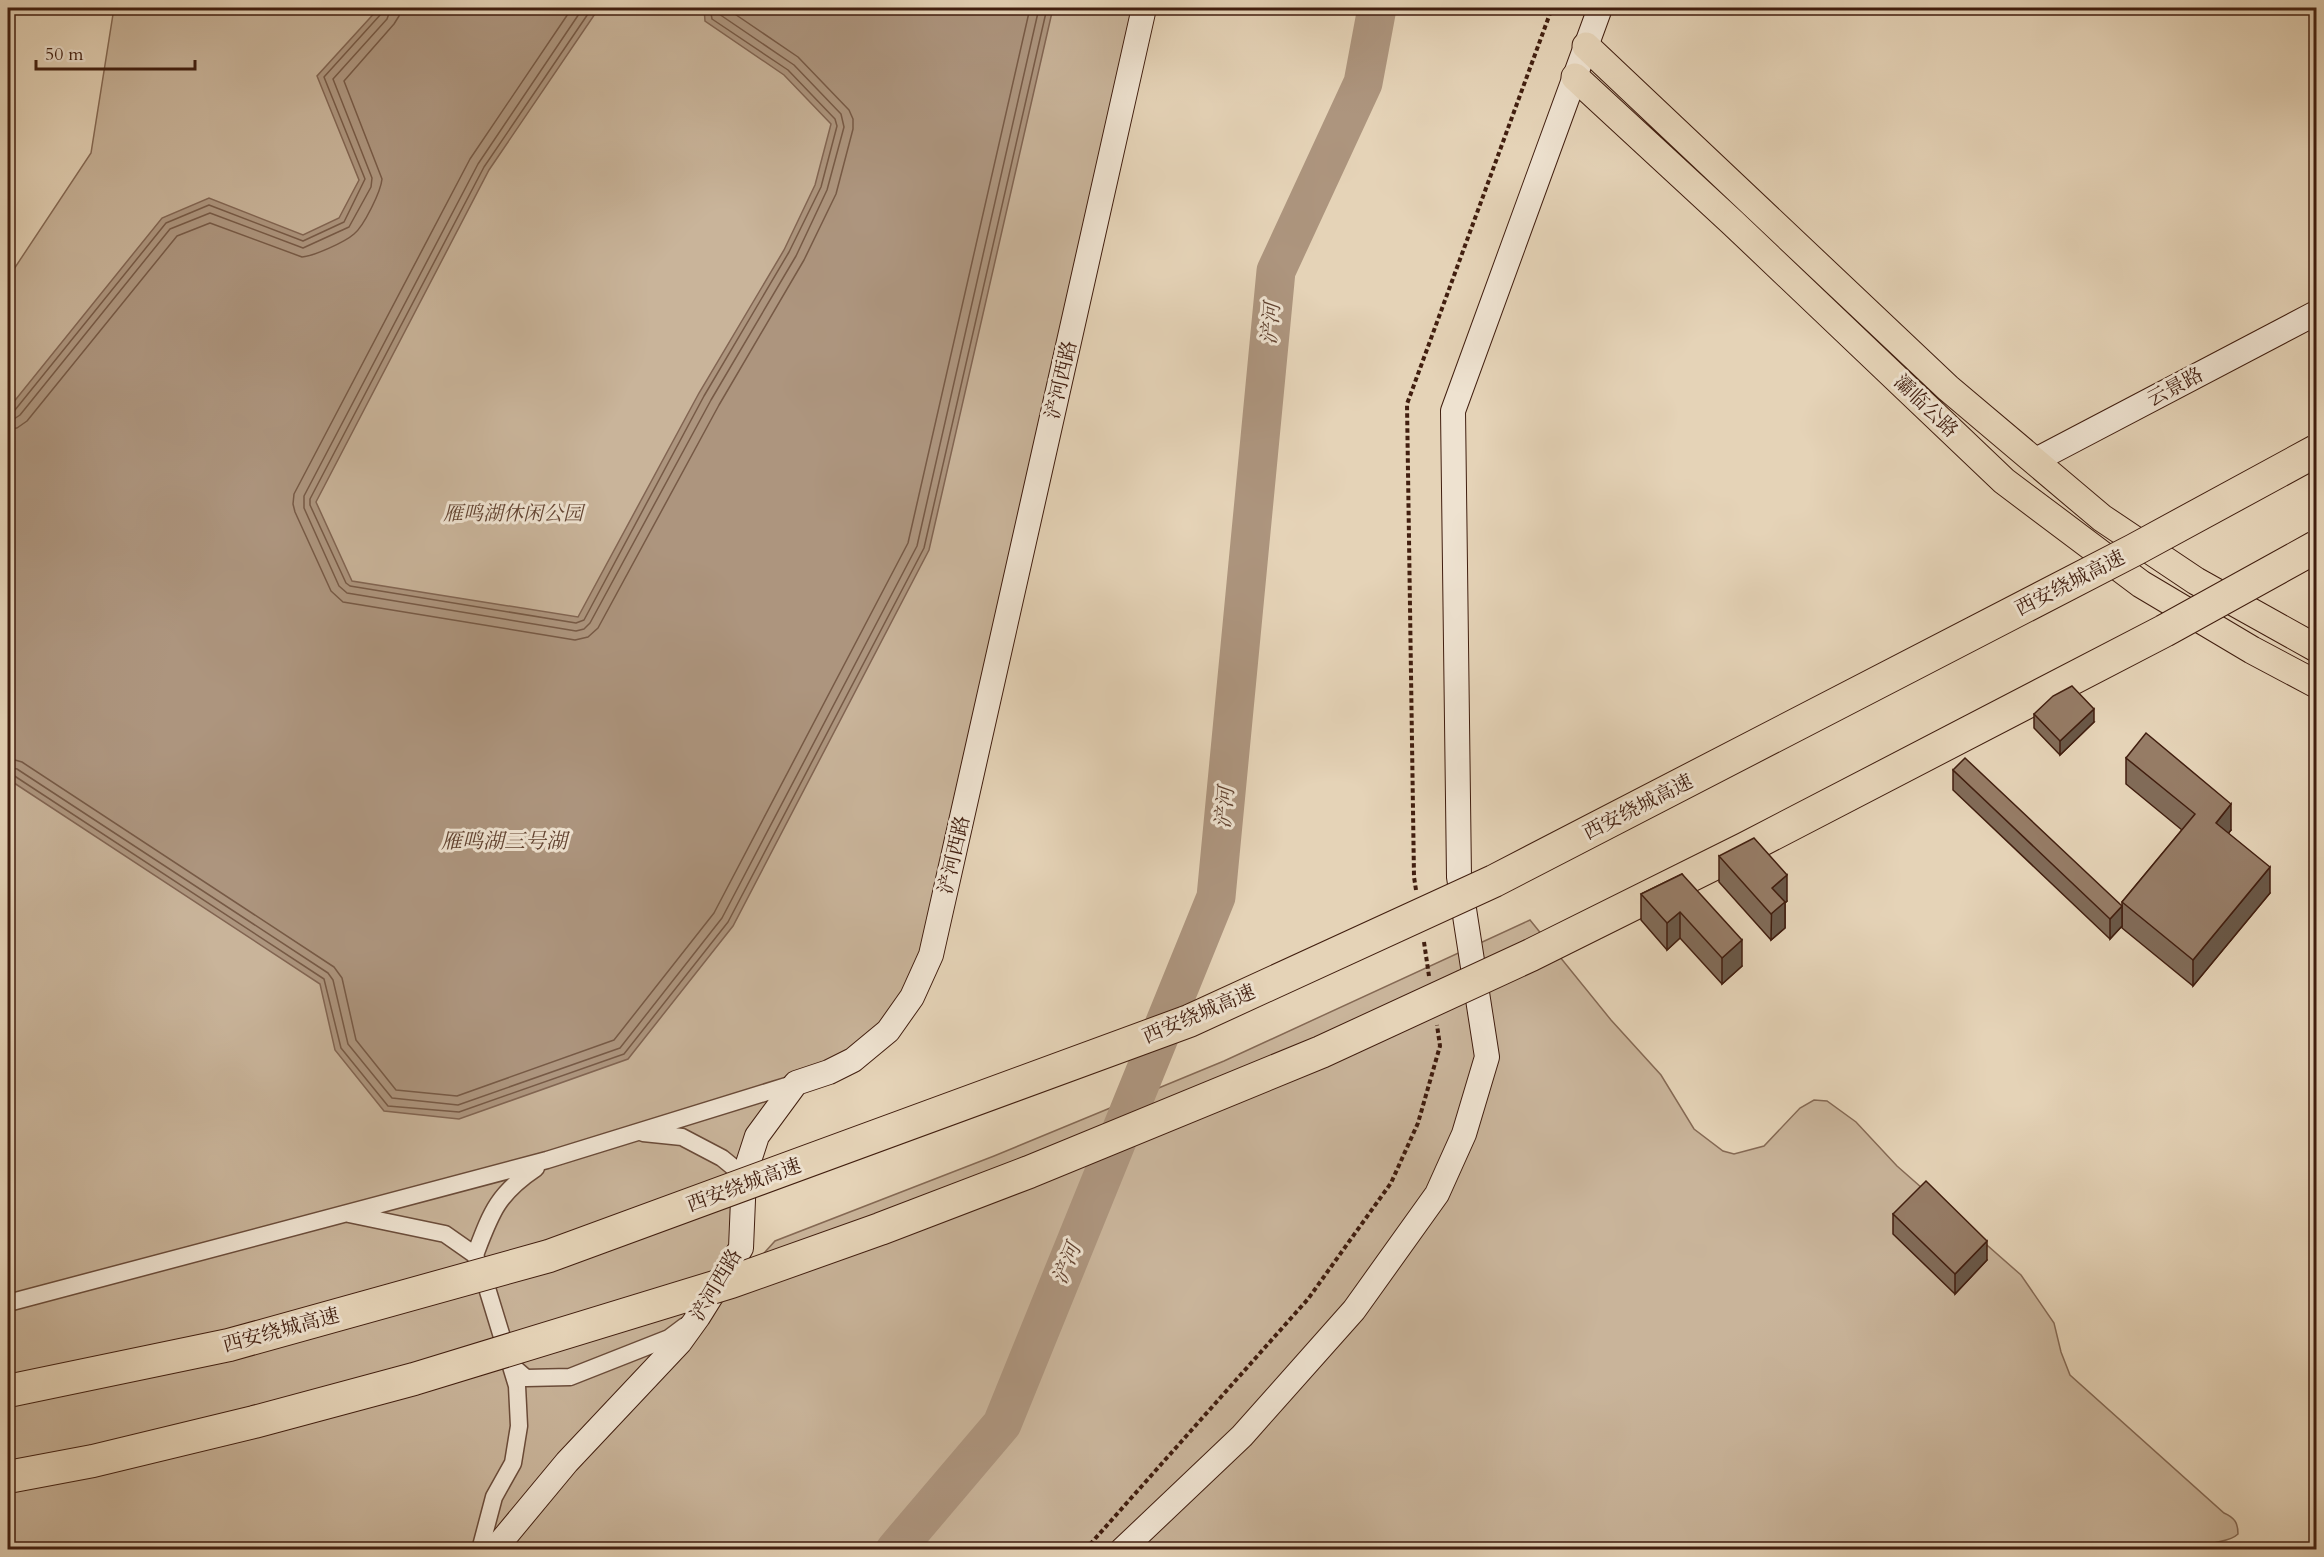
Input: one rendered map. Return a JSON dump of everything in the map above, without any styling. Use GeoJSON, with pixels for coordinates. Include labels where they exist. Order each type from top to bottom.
{"type":"FeatureCollection","features":[{"type":"Feature","properties":{"kind":"highway","name":"西安绕城高速"},"geometry":{"type":"LineString","coordinates":[[8,1391],[229,1345],[549,1256],[1189,1021],[1494,881],[2134,550],[2316,452]]}},
{"type":"Feature","properties":{"kind":"highway"},"geometry":{"type":"LineString","coordinates":[[8,1477],[93,1461],[254,1422],[414,1379],[731,1282],[880,1230],[1029,1172],[1321,1052],[1531,955],[1830,805],[2164,631],[2316,547]]}},
{"type":"Feature","properties":{"kind":"main road","name":"灞临公路"},"geometry":{"type":"LineString","coordinates":[[1586,46],[1948,388],[2102,518],[2196,581],[2316,648]]}},
{"type":"Feature","properties":{"kind":"main road","name":"灞临公路"},"geometry":{"type":"LineString","coordinates":[[1575,77],[1733,223],[2004,481],[2141,584],[2252,650],[2316,684]]}},
{"type":"Feature","properties":{"kind":"street","name":"浐河西路"},"geometry":{"type":"LineString","coordinates":[[494,1550],[567,1462],[680,1342],[698,1317],[741,1248],[744,1176],[757,1136],[796,1083],[829,1072],[853,1060],[888,1030],[912,997],[931,955],[1144,8]]}},
{"type":"Feature","properties":{"kind":"street"},"geometry":{"type":"LineString","coordinates":[[1122,1550],[1242,1436],[1354,1310],[1437,1194],[1464,1134],[1487,1057],[1459,877],[1453,411],[1600,8]]}},
{"type":"Feature","properties":{"kind":"street","name":"云景路"},"geometry":{"type":"LineString","coordinates":[[2034,461],[2316,313]]}},
{"type":"Feature","properties":{"kind":"street"},"geometry":{"type":"LineString","coordinates":[[8,1303],[548,1160],[796,1083]]}},
{"type":"Feature","properties":{"kind":"street"},"geometry":{"type":"LineString","coordinates":[[636,1132],[682,1137],[722,1158],[744,1176]]}},
{"type":"Feature","properties":{"kind":"street"},"geometry":{"type":"LineString","coordinates":[[475,1255],[491,1212],[515,1182],[548,1160]]}},
{"type":"Feature","properties":{"kind":"street"},"geometry":{"type":"LineString","coordinates":[[345,1213],[445,1234],[475,1255],[488,1288],[517,1386],[519,1426],[513,1463],[494,1497],[480,1550]]}},
{"type":"Feature","properties":{"kind":"street"},"geometry":{"type":"LineString","coordinates":[[510,1364],[526,1378],[570,1377],[669,1338],[698,1317]]}},
{"type":"Feature","properties":{"kind":"path"},"geometry":{"type":"LineString","coordinates":[[1414,878],[1418,900]]}},
{"type":"Feature","properties":{"kind":"path"},"geometry":{"type":"LineString","coordinates":[[1423,934],[1430,979]]}},
{"type":"Feature","properties":{"kind":"path"},"geometry":{"type":"LineString","coordinates":[[1085,1550],[1308,1299],[1391,1183],[1418,1124],[1440,1046],[1437,1024]]}},
{"type":"Feature","properties":{"kind":"green space","name":"雁鸣湖休闲公园"},"geometry":{"type":"Polygon","coordinates":[[[114,8],[1144,8],[931,955],[888,1031],[796,1083],[757,1136],[741,1248],[504,1549],[8,1550],[8,278],[91,153],[114,8]]]}},
{"type":"Feature","properties":{"kind":"green space"},"geometry":{"type":"Polygon","coordinates":[[[1530,920],[1611,1020],[1661,1075],[1694,1129],[1723,1151],[1734,1154],[1764,1146],[1800,1108],[1814,1100],[1827,1101],[1856,1122],[1897,1166],[2021,1275],[2054,1323],[2061,1352],[2070,1375],[2231,1517],[2236,1524],[2238,1534],[2210,1544],[2202,1550],[507,1550],[679,1347],[775,1241],[994,1156],[1224,1061],[1530,920]]]}},
{"type":"Feature","properties":{"kind":"water","name":"雁鸣湖三号湖"},"geometry":{"type":"Polygon","coordinates":[[[379,8],[599,8],[489,170],[316,502],[352,581],[578,617],[699,393],[784,250],[815,185],[831,124],[784,75],[705,21],[704,8],[1053,8],[929,550],[733,926],[628,1059],[459,1119],[384,1111],[335,1050],[320,984],[8,779],[8,409],[162,218],[209,198],[303,235],[339,218],[359,180],[317,76],[379,8]]]}},
{"type":"Feature","properties":{"kind":"building"},"geometry":{"type":"Polygon","coordinates":[[[2072,686],[2094,709],[2060,741],[2034,714],[2053,696],[2072,686]]]}},
{"type":"Feature","properties":{"kind":"building"},"geometry":{"type":"Polygon","coordinates":[[[2146,733],[2231,804],[2216,823],[2270,867],[2193,960],[2122,902],[2195,814],[2126,758],[2146,733]]]}},
{"type":"Feature","properties":{"kind":"building"},"geometry":{"type":"Polygon","coordinates":[[[1965,758],[2122,906],[2110,919],[1953,770],[1965,758]]]}},
{"type":"Feature","properties":{"kind":"building"},"geometry":{"type":"Polygon","coordinates":[[[1754,838],[1787,875],[1772,888],[1785,902],[1771,914],[1719,856],[1754,838]]]}},
{"type":"Feature","properties":{"kind":"building"},"geometry":{"type":"Polygon","coordinates":[[[1682,874],[1742,940],[1722,958],[1680,912],[1667,923],[1641,894],[1682,874]]]}},
{"type":"Feature","properties":{"kind":"building"},"geometry":{"type":"Polygon","coordinates":[[[1926,1181],[1987,1241],[1955,1274],[1893,1214],[1926,1181]]]}},
{"type":"Feature","properties":{"kind":"waterway","name":"浐河"},"geometry":{"type":"LineString","coordinates":[[895,1550],[1002,1424],[1216,897],[1276,271],[1363,83],[1377,8]]}}]}
